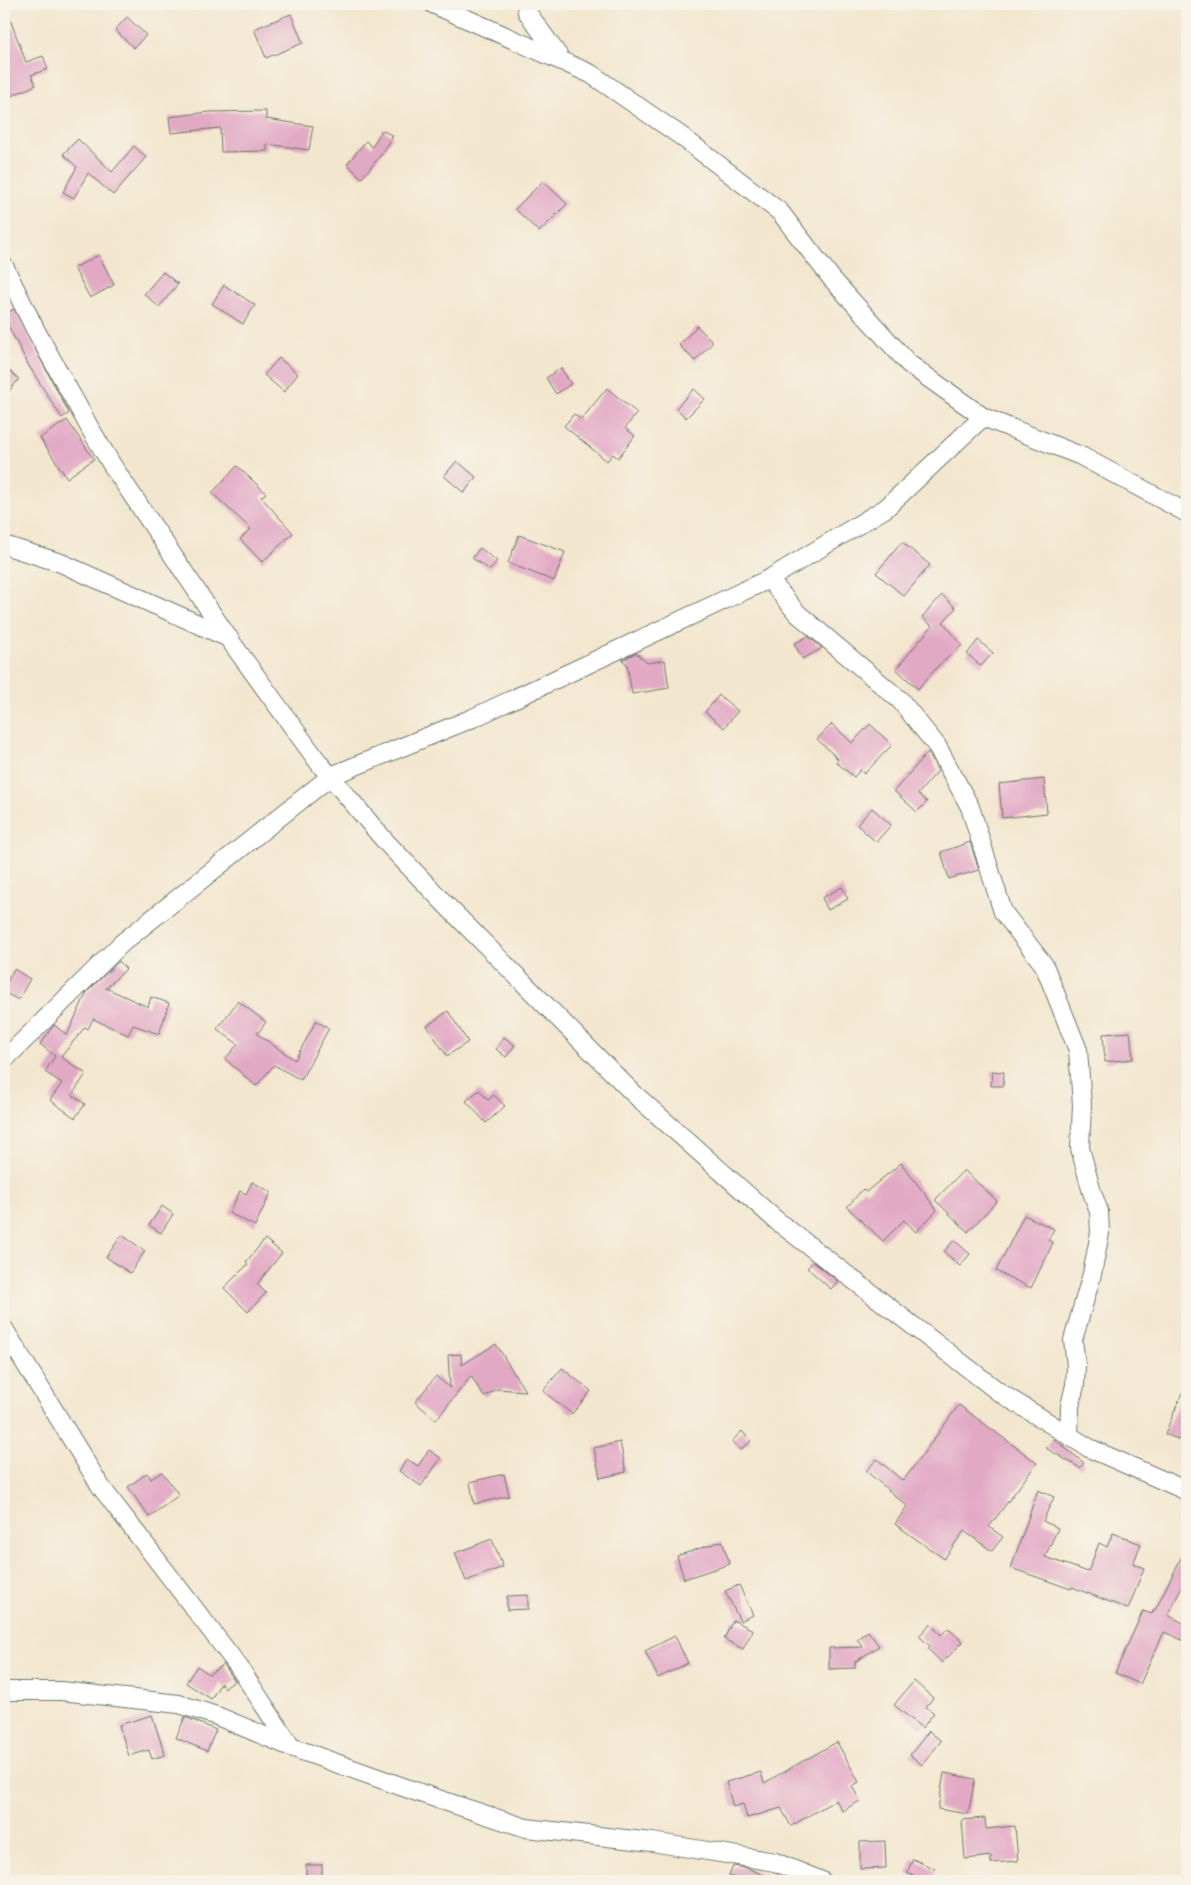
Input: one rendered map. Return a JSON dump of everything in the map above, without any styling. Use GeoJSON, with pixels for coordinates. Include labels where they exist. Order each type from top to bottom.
{"type":"FeatureCollection","features":[{"type":"Feature","properties":{"kind":"street"},"geometry":{"type":"LineString","coordinates":[[433,4],[591,74],[681,136],[780,212],[832,279],[909,364],[982,417],[1081,456],[1187,513]]}},
{"type":"Feature","properties":{"kind":"street"},"geometry":{"type":"LineString","coordinates":[[506,36],[526,8],[560,59]]}},
{"type":"Feature","properties":{"kind":"street"},"geometry":{"type":"LineString","coordinates":[[4,266],[91,430],[229,638],[331,776],[385,841],[447,906],[640,1100],[785,1228],[999,1392],[1089,1448],[1187,1491]]}},
{"type":"Feature","properties":{"kind":"street"},"geometry":{"type":"LineString","coordinates":[[4,1060],[122,944],[331,776],[473,718],[769,579],[886,508],[982,417]]}},
{"type":"Feature","properties":{"kind":"street"},"geometry":{"type":"LineString","coordinates":[[4,545],[61,563],[229,638]]}},
{"type":"Feature","properties":{"kind":"street"},"geometry":{"type":"LineString","coordinates":[[769,579],[797,613],[900,700],[937,746],[970,807],[1003,912],[1044,966],[1078,1050],[1082,1105],[1080,1148],[1091,1189],[1100,1212],[1100,1233],[1092,1274],[1074,1340],[1075,1385],[1070,1406],[1069,1436]]}},
{"type":"Feature","properties":{"kind":"street"},"geometry":{"type":"LineString","coordinates":[[4,1329],[101,1487],[239,1667],[291,1747]]}},
{"type":"Feature","properties":{"kind":"street"},"geometry":{"type":"LineString","coordinates":[[4,1691],[61,1691],[179,1704],[217,1716],[291,1747],[526,1828],[652,1842],[775,1862],[822,1881]]}},
{"type":"Feature","properties":{"kind":"building"},"geometry":{"type":"Polygon","coordinates":[[[5,6],[26,62],[43,56],[48,69],[31,75],[36,85],[4,99],[5,6]]]}},
{"type":"Feature","properties":{"kind":"building"},"geometry":{"type":"Polygon","coordinates":[[[291,14],[303,43],[266,58],[254,29],[291,14]]]}},
{"type":"Feature","properties":{"kind":"building"},"geometry":{"type":"Polygon","coordinates":[[[127,17],[146,35],[134,48],[115,30],[127,17]]]}},
{"type":"Feature","properties":{"kind":"building"},"geometry":{"type":"Polygon","coordinates":[[[266,111],[266,119],[313,126],[309,150],[267,144],[267,151],[221,152],[220,128],[171,133],[169,117],[209,112],[266,111]]]}},
{"type":"Feature","properties":{"kind":"building"},"geometry":{"type":"Polygon","coordinates":[[[382,130],[393,136],[384,151],[362,178],[347,164],[366,141],[372,147],[382,130]]]}},
{"type":"Feature","properties":{"kind":"building"},"geometry":{"type":"Polygon","coordinates":[[[78,139],[112,172],[134,146],[146,157],[113,195],[88,173],[74,198],[63,192],[77,167],[63,154],[78,139]]]}},
{"type":"Feature","properties":{"kind":"building"},"geometry":{"type":"Polygon","coordinates":[[[543,181],[567,204],[539,232],[515,209],[543,181]]]}},
{"type":"Feature","properties":{"kind":"building"},"geometry":{"type":"Polygon","coordinates":[[[99,255],[114,285],[90,298],[74,268],[99,255]]]}},
{"type":"Feature","properties":{"kind":"building"},"geometry":{"type":"Polygon","coordinates":[[[163,272],[178,284],[159,307],[144,294],[163,272]]]}},
{"type":"Feature","properties":{"kind":"building"},"geometry":{"type":"Polygon","coordinates":[[[224,285],[255,305],[243,324],[212,304],[224,285]]]}},
{"type":"Feature","properties":{"kind":"building"},"geometry":{"type":"Polygon","coordinates":[[[14,309],[69,413],[62,418],[29,366],[4,318],[4,315],[14,309]]]}},
{"type":"Feature","properties":{"kind":"building"},"geometry":{"type":"Polygon","coordinates":[[[697,326],[713,342],[695,361],[679,345],[697,326]]]}},
{"type":"Feature","properties":{"kind":"building"},"geometry":{"type":"Polygon","coordinates":[[[279,358],[298,374],[284,392],[264,375],[279,358]]]}},
{"type":"Feature","properties":{"kind":"building"},"geometry":{"type":"Polygon","coordinates":[[[4,366],[19,379],[4,397],[4,366]]]}},
{"type":"Feature","properties":{"kind":"building"},"geometry":{"type":"Polygon","coordinates":[[[561,368],[571,384],[556,394],[546,378],[561,368]]]}},
{"type":"Feature","properties":{"kind":"building"},"geometry":{"type":"Polygon","coordinates":[[[607,388],[637,413],[625,428],[635,436],[618,458],[613,454],[607,461],[564,426],[574,414],[581,420],[607,388]]]}},
{"type":"Feature","properties":{"kind":"building"},"geometry":{"type":"Polygon","coordinates":[[[694,389],[705,399],[686,418],[676,408],[694,389]]]}},
{"type":"Feature","properties":{"kind":"building"},"geometry":{"type":"Polygon","coordinates":[[[67,420],[94,459],[67,478],[40,438],[67,420]]]}},
{"type":"Feature","properties":{"kind":"building"},"geometry":{"type":"Polygon","coordinates":[[[457,461],[476,477],[464,493],[444,476],[457,461]]]}},
{"type":"Feature","properties":{"kind":"building"},"geometry":{"type":"Polygon","coordinates":[[[237,466],[266,493],[261,497],[293,533],[262,562],[240,539],[251,529],[212,493],[237,466]]]}},
{"type":"Feature","properties":{"kind":"building"},"geometry":{"type":"Polygon","coordinates":[[[519,535],[565,552],[554,581],[508,563],[519,535]]]}},
{"type":"Feature","properties":{"kind":"building"},"geometry":{"type":"Polygon","coordinates":[[[902,542],[930,565],[904,596],[876,573],[902,542]]]}},
{"type":"Feature","properties":{"kind":"building"},"geometry":{"type":"Polygon","coordinates":[[[480,548],[497,561],[490,570],[472,558],[480,548]]]}},
{"type":"Feature","properties":{"kind":"building"},"geometry":{"type":"Polygon","coordinates":[[[942,595],[956,608],[943,622],[962,645],[938,666],[918,689],[896,669],[932,626],[922,617],[942,595]]]}},
{"type":"Feature","properties":{"kind":"building"},"geometry":{"type":"Polygon","coordinates":[[[808,636],[822,648],[803,659],[794,644],[808,636]]]}},
{"type":"Feature","properties":{"kind":"building"},"geometry":{"type":"Polygon","coordinates":[[[978,640],[993,653],[981,666],[967,654],[978,640]]]}},
{"type":"Feature","properties":{"kind":"building"},"geometry":{"type":"Polygon","coordinates":[[[636,653],[647,663],[665,660],[669,688],[632,694],[627,664],[622,660],[636,653]]]}},
{"type":"Feature","properties":{"kind":"building"},"geometry":{"type":"Polygon","coordinates":[[[719,695],[738,711],[724,728],[705,712],[719,695]]]}},
{"type":"Feature","properties":{"kind":"building"},"geometry":{"type":"Polygon","coordinates":[[[832,724],[852,743],[870,724],[892,745],[864,774],[860,770],[854,777],[836,762],[838,759],[817,739],[832,724]]]}},
{"type":"Feature","properties":{"kind":"building"},"geometry":{"type":"Polygon","coordinates":[[[928,752],[938,771],[918,794],[927,802],[917,812],[894,791],[928,752]]]}},
{"type":"Feature","properties":{"kind":"building"},"geometry":{"type":"Polygon","coordinates":[[[1044,779],[1047,813],[1002,818],[999,784],[1044,779]]]}},
{"type":"Feature","properties":{"kind":"building"},"geometry":{"type":"Polygon","coordinates":[[[872,808],[891,825],[876,842],[857,825],[872,808]]]}},
{"type":"Feature","properties":{"kind":"building"},"geometry":{"type":"Polygon","coordinates":[[[970,842],[979,870],[949,879],[941,852],[970,842]]]}},
{"type":"Feature","properties":{"kind":"building"},"geometry":{"type":"Polygon","coordinates":[[[842,887],[848,899],[828,910],[822,898],[842,887]]]}},
{"type":"Feature","properties":{"kind":"building"},"geometry":{"type":"Polygon","coordinates":[[[119,961],[126,969],[106,988],[148,1007],[151,997],[169,1003],[159,1034],[133,1025],[128,1035],[93,1019],[88,1029],[85,1027],[61,1057],[86,1074],[72,1095],[85,1104],[75,1118],[50,1100],[62,1083],[45,1072],[55,1056],[40,1044],[54,1025],[67,1035],[87,992],[119,961]]]}},
{"type":"Feature","properties":{"kind":"building"},"geometry":{"type":"Polygon","coordinates":[[[14,969],[30,979],[18,1000],[4,992],[4,987],[14,969]]]}},
{"type":"Feature","properties":{"kind":"building"},"geometry":{"type":"Polygon","coordinates":[[[238,1001],[266,1022],[257,1034],[295,1060],[316,1021],[329,1028],[301,1080],[274,1065],[256,1086],[225,1059],[238,1044],[217,1029],[238,1001]]]}},
{"type":"Feature","properties":{"kind":"building"},"geometry":{"type":"Polygon","coordinates":[[[448,1011],[468,1042],[447,1056],[427,1026],[448,1011]]]}},
{"type":"Feature","properties":{"kind":"building"},"geometry":{"type":"Polygon","coordinates":[[[1130,1032],[1133,1059],[1105,1062],[1103,1034],[1130,1032]]]}},
{"type":"Feature","properties":{"kind":"building"},"geometry":{"type":"Polygon","coordinates":[[[504,1037],[515,1045],[506,1057],[496,1049],[504,1037]]]}},
{"type":"Feature","properties":{"kind":"building"},"geometry":{"type":"Polygon","coordinates":[[[992,1071],[1004,1072],[1003,1086],[991,1086],[992,1071]]]}},
{"type":"Feature","properties":{"kind":"building"},"geometry":{"type":"Polygon","coordinates":[[[479,1090],[488,1100],[494,1095],[505,1106],[486,1123],[466,1101],[479,1090]]]}},
{"type":"Feature","properties":{"kind":"building"},"geometry":{"type":"Polygon","coordinates":[[[901,1163],[937,1210],[916,1232],[904,1220],[883,1241],[847,1207],[863,1189],[866,1192],[901,1163]]]}},
{"type":"Feature","properties":{"kind":"building"},"geometry":{"type":"Polygon","coordinates":[[[964,1170],[997,1201],[968,1232],[935,1200],[964,1170]]]}},
{"type":"Feature","properties":{"kind":"building"},"geometry":{"type":"Polygon","coordinates":[[[252,1182],[271,1192],[255,1226],[229,1213],[240,1191],[246,1194],[252,1182]]]}},
{"type":"Feature","properties":{"kind":"building"},"geometry":{"type":"Polygon","coordinates":[[[162,1206],[173,1214],[161,1233],[149,1225],[162,1206]]]}},
{"type":"Feature","properties":{"kind":"building"},"geometry":{"type":"Polygon","coordinates":[[[1024,1215],[1054,1229],[1048,1240],[1053,1243],[1031,1288],[996,1271],[1024,1215]]]}},
{"type":"Feature","properties":{"kind":"building"},"geometry":{"type":"Polygon","coordinates":[[[122,1235],[145,1251],[130,1273],[106,1257],[122,1235]]]}},
{"type":"Feature","properties":{"kind":"building"},"geometry":{"type":"Polygon","coordinates":[[[265,1239],[282,1253],[257,1284],[266,1293],[248,1312],[224,1288],[248,1264],[246,1262],[265,1239]]]}},
{"type":"Feature","properties":{"kind":"building"},"geometry":{"type":"Polygon","coordinates":[[[954,1240],[970,1254],[960,1266],[944,1252],[954,1240]]]}},
{"type":"Feature","properties":{"kind":"building"},"geometry":{"type":"Polygon","coordinates":[[[813,1262],[838,1281],[831,1289],[807,1268],[813,1262]]]}},
{"type":"Feature","properties":{"kind":"building"},"geometry":{"type":"Polygon","coordinates":[[[496,1344],[525,1391],[497,1389],[484,1397],[471,1376],[436,1420],[415,1402],[436,1376],[450,1388],[448,1355],[461,1354],[462,1365],[496,1344]]]}},
{"type":"Feature","properties":{"kind":"building"},"geometry":{"type":"Polygon","coordinates":[[[562,1368],[591,1391],[572,1414],[543,1391],[562,1368]]]}},
{"type":"Feature","properties":{"kind":"building"},"geometry":{"type":"Polygon","coordinates":[[[1187,1381],[1187,1423],[1180,1440],[1165,1434],[1187,1381]]]}},
{"type":"Feature","properties":{"kind":"building"},"geometry":{"type":"Polygon","coordinates":[[[959,1405],[1037,1463],[989,1527],[1003,1537],[992,1551],[964,1531],[944,1559],[895,1524],[907,1506],[866,1471],[877,1459],[903,1481],[959,1405]]]}},
{"type":"Feature","properties":{"kind":"building"},"geometry":{"type":"Polygon","coordinates":[[[742,1431],[751,1441],[740,1450],[732,1441],[742,1431]]]}},
{"type":"Feature","properties":{"kind":"building"},"geometry":{"type":"Polygon","coordinates":[[[1054,1439],[1084,1463],[1080,1468],[1046,1448],[1054,1439]]]}},
{"type":"Feature","properties":{"kind":"building"},"geometry":{"type":"Polygon","coordinates":[[[620,1442],[626,1472],[600,1478],[594,1448],[620,1442]]]}},
{"type":"Feature","properties":{"kind":"building"},"geometry":{"type":"Polygon","coordinates":[[[429,1450],[441,1458],[421,1486],[399,1471],[407,1459],[418,1466],[429,1450]]]}},
{"type":"Feature","properties":{"kind":"building"},"geometry":{"type":"Polygon","coordinates":[[[162,1472],[179,1495],[149,1517],[128,1487],[147,1473],[151,1479],[162,1472]]]}},
{"type":"Feature","properties":{"kind":"building"},"geometry":{"type":"Polygon","coordinates":[[[504,1474],[509,1496],[474,1504],[470,1482],[504,1474]]]}},
{"type":"Feature","properties":{"kind":"building"},"geometry":{"type":"Polygon","coordinates":[[[1038,1490],[1054,1497],[1043,1521],[1058,1528],[1045,1557],[1088,1572],[1099,1543],[1107,1547],[1113,1533],[1141,1544],[1133,1564],[1144,1568],[1128,1609],[1072,1587],[1071,1589],[1011,1568],[1038,1490]]]}},
{"type":"Feature","properties":{"kind":"building"},"geometry":{"type":"Polygon","coordinates":[[[492,1539],[503,1567],[466,1581],[455,1553],[492,1539]]]}},
{"type":"Feature","properties":{"kind":"building"},"geometry":{"type":"Polygon","coordinates":[[[722,1541],[730,1564],[684,1579],[677,1556],[722,1541]]]}},
{"type":"Feature","properties":{"kind":"building"},"geometry":{"type":"Polygon","coordinates":[[[1187,1546],[1187,1587],[1183,1585],[1168,1615],[1187,1625],[1187,1642],[1164,1632],[1140,1684],[1115,1673],[1143,1611],[1152,1614],[1155,1610],[1187,1546]]]}},
{"type":"Feature","properties":{"kind":"building"},"geometry":{"type":"Polygon","coordinates":[[[739,1585],[753,1615],[740,1621],[725,1591],[739,1585]]]}},
{"type":"Feature","properties":{"kind":"building"},"geometry":{"type":"Polygon","coordinates":[[[528,1595],[528,1609],[507,1610],[507,1596],[528,1595]]]}},
{"type":"Feature","properties":{"kind":"building"},"geometry":{"type":"Polygon","coordinates":[[[733,1620],[753,1630],[743,1649],[724,1639],[733,1620]]]}},
{"type":"Feature","properties":{"kind":"building"},"geometry":{"type":"Polygon","coordinates":[[[930,1624],[941,1635],[948,1628],[963,1642],[942,1663],[928,1649],[930,1646],[919,1636],[930,1624]]]}},
{"type":"Feature","properties":{"kind":"building"},"geometry":{"type":"Polygon","coordinates":[[[868,1631],[879,1646],[855,1662],[855,1668],[829,1669],[829,1648],[863,1647],[857,1639],[868,1631]]]}},
{"type":"Feature","properties":{"kind":"building"},"geometry":{"type":"Polygon","coordinates":[[[675,1636],[688,1663],[658,1678],[645,1651],[675,1636]]]}},
{"type":"Feature","properties":{"kind":"building"},"geometry":{"type":"Polygon","coordinates":[[[224,1664],[235,1681],[225,1688],[221,1683],[211,1699],[186,1683],[197,1666],[209,1674],[224,1664]]]}},
{"type":"Feature","properties":{"kind":"building"},"geometry":{"type":"Polygon","coordinates":[[[914,1681],[933,1698],[926,1707],[934,1713],[922,1728],[894,1705],[914,1681]]]}},
{"type":"Feature","properties":{"kind":"building"},"geometry":{"type":"Polygon","coordinates":[[[152,1715],[165,1755],[152,1759],[149,1750],[129,1756],[119,1725],[152,1715]]]}},
{"type":"Feature","properties":{"kind":"building"},"geometry":{"type":"Polygon","coordinates":[[[185,1717],[216,1730],[207,1751],[176,1738],[185,1717]]]}},
{"type":"Feature","properties":{"kind":"building"},"geometry":{"type":"Polygon","coordinates":[[[929,1731],[941,1741],[922,1765],[910,1755],[929,1731]]]}},
{"type":"Feature","properties":{"kind":"building"},"geometry":{"type":"Polygon","coordinates":[[[837,1742],[859,1782],[852,1786],[860,1801],[842,1811],[836,1800],[791,1826],[781,1808],[747,1818],[743,1804],[733,1807],[726,1782],[761,1772],[764,1783],[837,1742]]]}},
{"type":"Feature","properties":{"kind":"building"},"geometry":{"type":"Polygon","coordinates":[[[944,1773],[975,1779],[968,1814],[938,1809],[944,1773]]]}},
{"type":"Feature","properties":{"kind":"building"},"geometry":{"type":"Polygon","coordinates":[[[985,1818],[986,1829],[1015,1826],[1018,1861],[991,1863],[991,1856],[965,1859],[962,1820],[985,1818]]]}},
{"type":"Feature","properties":{"kind":"building"},"geometry":{"type":"Polygon","coordinates":[[[885,1841],[886,1868],[860,1869],[860,1842],[885,1841]]]}},
{"type":"Feature","properties":{"kind":"building"},"geometry":{"type":"Polygon","coordinates":[[[913,1859],[935,1869],[930,1881],[924,1881],[907,1873],[913,1859]]]}},
{"type":"Feature","properties":{"kind":"building"},"geometry":{"type":"Polygon","coordinates":[[[306,1865],[322,1865],[322,1881],[306,1881],[306,1865]]]}},
{"type":"Feature","properties":{"kind":"building"},"geometry":{"type":"Polygon","coordinates":[[[733,1866],[747,1868],[778,1881],[743,1881],[729,1876],[733,1866]]]}}]}
